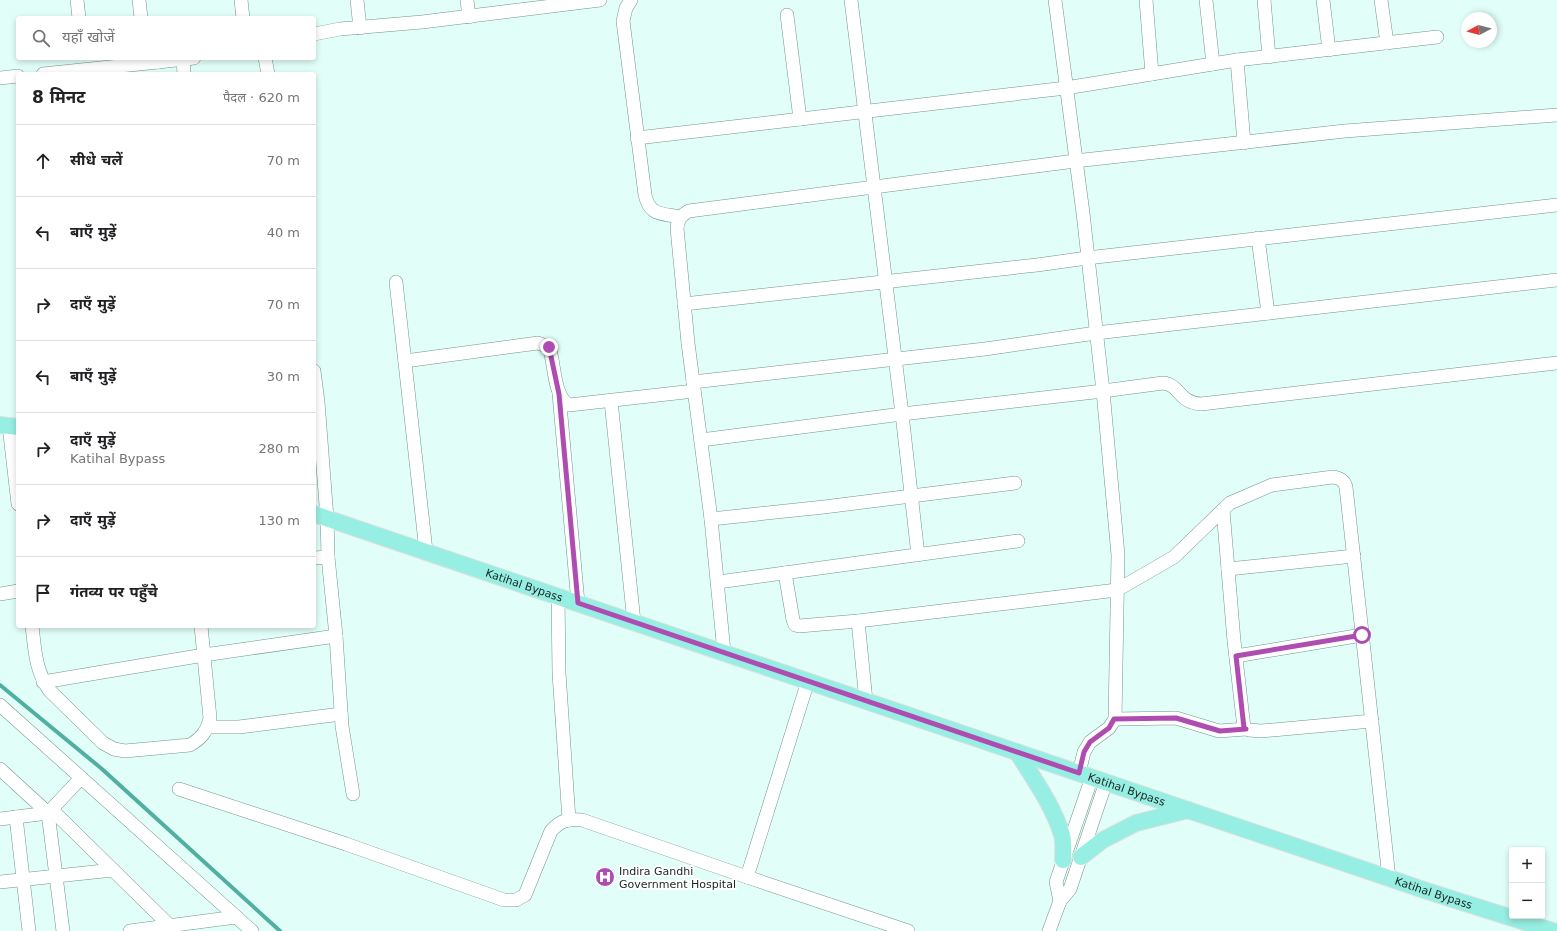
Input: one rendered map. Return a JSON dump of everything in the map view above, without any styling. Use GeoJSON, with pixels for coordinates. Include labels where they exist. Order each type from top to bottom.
{"type":"FeatureCollection","features":[{"type":"Feature","properties":{"kind":"main road","name":"Katihal Bypass"},"geometry":{"type":"LineString","coordinates":[[321,516],[1389,878],[1553,931]]}},
{"type":"Feature","properties":{"kind":"main road"},"geometry":{"type":"LineString","coordinates":[[1017,752],[1053,813],[1062,836],[1063,860]]}},
{"type":"Feature","properties":{"kind":"main road"},"geometry":{"type":"LineString","coordinates":[[1081,857],[1103,840],[1136,823],[1188,810]]}},
{"type":"Feature","properties":{"kind":"street"},"geometry":{"type":"LineString","coordinates":[[77,0],[79,16]]}},
{"type":"Feature","properties":{"kind":"street"},"geometry":{"type":"LineString","coordinates":[[140,0],[141,16]]}},
{"type":"Feature","properties":{"kind":"street"},"geometry":{"type":"LineString","coordinates":[[242,0],[243,16]]}},
{"type":"Feature","properties":{"kind":"street"},"geometry":{"type":"LineString","coordinates":[[357,0],[360,28]]}},
{"type":"Feature","properties":{"kind":"street"},"geometry":{"type":"LineString","coordinates":[[467,0],[469,17]]}},
{"type":"Feature","properties":{"kind":"street"},"geometry":{"type":"LineString","coordinates":[[316,34],[469,17],[600,0]]}},
{"type":"Feature","properties":{"kind":"street"},"geometry":{"type":"LineString","coordinates":[[631,0],[626,8],[623,21],[637,138],[647,204],[650,210],[655,212],[680,217]]}},
{"type":"Feature","properties":{"kind":"street"},"geometry":{"type":"LineString","coordinates":[[851,0],[912,495],[918,555]]}},
{"type":"Feature","properties":{"kind":"street"},"geometry":{"type":"LineString","coordinates":[[1050,931],[1060,901],[1070,889],[1081,857],[1092,777],[1084,752],[1090,742],[1109,728],[1114,719],[1118,555],[1103,391],[1054,0]]}},
{"type":"Feature","properties":{"kind":"street"},"geometry":{"type":"LineString","coordinates":[[1146,0],[1152,74]]}},
{"type":"Feature","properties":{"kind":"street"},"geometry":{"type":"LineString","coordinates":[[1206,0],[1213,64]]}},
{"type":"Feature","properties":{"kind":"street"},"geometry":{"type":"LineString","coordinates":[[1264,0],[1269,57]]}},
{"type":"Feature","properties":{"kind":"street"},"geometry":{"type":"LineString","coordinates":[[1323,0],[1329,50]]}},
{"type":"Feature","properties":{"kind":"street"},"geometry":{"type":"LineString","coordinates":[[1381,0],[1387,43]]}},
{"type":"Feature","properties":{"kind":"street"},"geometry":{"type":"LineString","coordinates":[[786,15],[800,119]]}},
{"type":"Feature","properties":{"kind":"street"},"geometry":{"type":"LineString","coordinates":[[637,138],[1066,88],[1237,60],[1437,37]]}},
{"type":"Feature","properties":{"kind":"street"},"geometry":{"type":"LineString","coordinates":[[55,72],[84,67],[153,60]]}},
{"type":"Feature","properties":{"kind":"street"},"geometry":{"type":"LineString","coordinates":[[185,72],[188,60]]}},
{"type":"Feature","properties":{"kind":"street"},"geometry":{"type":"LineString","coordinates":[[265,60],[268,72]]}},
{"type":"Feature","properties":{"kind":"street"},"geometry":{"type":"LineString","coordinates":[[1237,60],[1244,143]]}},
{"type":"Feature","properties":{"kind":"street"},"geometry":{"type":"LineString","coordinates":[[0,75],[16,76]]}},
{"type":"Feature","properties":{"kind":"street"},"geometry":{"type":"LineString","coordinates":[[724,652],[711,518],[684,304],[677,228],[677,222],[680,217],[689,211],[1075,161],[1345,131],[1557,115]]}},
{"type":"Feature","properties":{"kind":"street"},"geometry":{"type":"LineString","coordinates":[[684,304],[1557,205]]}},
{"type":"Feature","properties":{"kind":"street"},"geometry":{"type":"LineString","coordinates":[[1258,238],[1268,313]]}},
{"type":"Feature","properties":{"kind":"street"},"geometry":{"type":"LineString","coordinates":[[559,394],[564,402],[569,405],[611,401],[694,386],[895,358],[1096,333],[1557,280]]}},
{"type":"Feature","properties":{"kind":"street"},"geometry":{"type":"LineString","coordinates":[[396,282],[426,552]]}},
{"type":"Feature","properties":{"kind":"street"},"geometry":{"type":"LineString","coordinates":[[405,361],[538,343],[549,347],[559,394],[578,603]]}},
{"type":"Feature","properties":{"kind":"street"},"geometry":{"type":"LineString","coordinates":[[701,440],[1163,383],[1173,386],[1181,396],[1187,400],[1193,403],[1201,404],[1557,362]]}},
{"type":"Feature","properties":{"kind":"street"},"geometry":{"type":"LineString","coordinates":[[316,386],[318,402],[321,516],[328,557],[336,636],[341,714],[353,794]]}},
{"type":"Feature","properties":{"kind":"street"},"geometry":{"type":"LineString","coordinates":[[611,401],[634,622]]}},
{"type":"Feature","properties":{"kind":"street"},"geometry":{"type":"LineString","coordinates":[[9,426],[16,487]]}},
{"type":"Feature","properties":{"kind":"street"},"geometry":{"type":"LineString","coordinates":[[785,573],[793,620],[795,625],[800,626],[858,621],[1117,590],[1174,557],[1230,502],[1272,485],[1337,478],[1344,482],[1346,487],[1389,878]]}},
{"type":"Feature","properties":{"kind":"street"},"geometry":{"type":"LineString","coordinates":[[711,518],[824,507],[1015,483]]}},
{"type":"Feature","properties":{"kind":"street"},"geometry":{"type":"LineString","coordinates":[[1223,510],[1236,656],[1244,728],[1246,729]]}},
{"type":"Feature","properties":{"kind":"street"},"geometry":{"type":"LineString","coordinates":[[718,582],[1018,541]]}},
{"type":"Feature","properties":{"kind":"street"},"geometry":{"type":"LineString","coordinates":[[1228,569],[1354,556]]}},
{"type":"Feature","properties":{"kind":"street"},"geometry":{"type":"LineString","coordinates":[[316,558],[328,557]]}},
{"type":"Feature","properties":{"kind":"street"},"geometry":{"type":"LineString","coordinates":[[0,594],[16,591]]}},
{"type":"Feature","properties":{"kind":"street"},"geometry":{"type":"LineString","coordinates":[[558,596],[558,673],[569,820]]}},
{"type":"Feature","properties":{"kind":"street"},"geometry":{"type":"LineString","coordinates":[[858,621],[866,701]]}},
{"type":"Feature","properties":{"kind":"street"},"geometry":{"type":"LineString","coordinates":[[32,628],[37,666],[43,682],[49,690],[103,743],[125,751],[190,745],[204,734],[208,727],[210,718],[201,628]]}},
{"type":"Feature","properties":{"kind":"street"},"geometry":{"type":"LineString","coordinates":[[1236,656],[1362,635]]}},
{"type":"Feature","properties":{"kind":"street"},"geometry":{"type":"LineString","coordinates":[[43,682],[204,654],[336,636]]}},
{"type":"Feature","properties":{"kind":"street"},"geometry":{"type":"LineString","coordinates":[[747,877],[808,681]]}},
{"type":"Feature","properties":{"kind":"street"},"geometry":{"type":"LineString","coordinates":[[0,705],[252,931]]}},
{"type":"Feature","properties":{"kind":"street"},"geometry":{"type":"LineString","coordinates":[[208,727],[239,727],[341,714]]}},
{"type":"Feature","properties":{"kind":"street"},"geometry":{"type":"LineString","coordinates":[[1114,719],[1176,718],[1220,731],[1246,729],[1261,731],[1372,721]]}},
{"type":"Feature","properties":{"kind":"street"},"geometry":{"type":"LineString","coordinates":[[0,769],[50,812],[113,870],[170,926]]}},
{"type":"Feature","properties":{"kind":"street"},"geometry":{"type":"LineString","coordinates":[[1060,901],[1056,882],[1092,777]]}},
{"type":"Feature","properties":{"kind":"street"},"geometry":{"type":"LineString","coordinates":[[0,819],[50,812],[81,778]]}},
{"type":"Feature","properties":{"kind":"street"},"geometry":{"type":"LineString","coordinates":[[179,789],[346,844],[504,900],[516,900],[525,895],[551,831],[558,824],[569,820],[582,820],[908,931]]}},
{"type":"Feature","properties":{"kind":"street"},"geometry":{"type":"LineString","coordinates":[[50,812],[63,931]]}},
{"type":"Feature","properties":{"kind":"street"},"geometry":{"type":"LineString","coordinates":[[16,817],[29,931]]}},
{"type":"Feature","properties":{"kind":"street"},"geometry":{"type":"LineString","coordinates":[[0,882],[113,870]]}},
{"type":"Feature","properties":{"kind":"street"},"geometry":{"type":"LineString","coordinates":[[130,931],[236,917]]}},
{"type":"Feature","properties":{"kind":"waterway"},"geometry":{"type":"LineString","coordinates":[[0,685],[102,769],[280,931]]}},
{"type":"Feature","properties":{"kind":"place","name":"Indira Gandhi Government Hospital"},"geometry":{"type":"Point","coordinates":[605,877]}},
{"type":"Feature","properties":{"kind":"route"},"geometry":{"type":"LineString","coordinates":[[549,347],[559,394],[578,603],[1079,773],[1084,752],[1090,742],[1109,728],[1114,719],[1176,718],[1220,731],[1246,729],[1244,728],[1236,656],[1362,635]]}}]}
